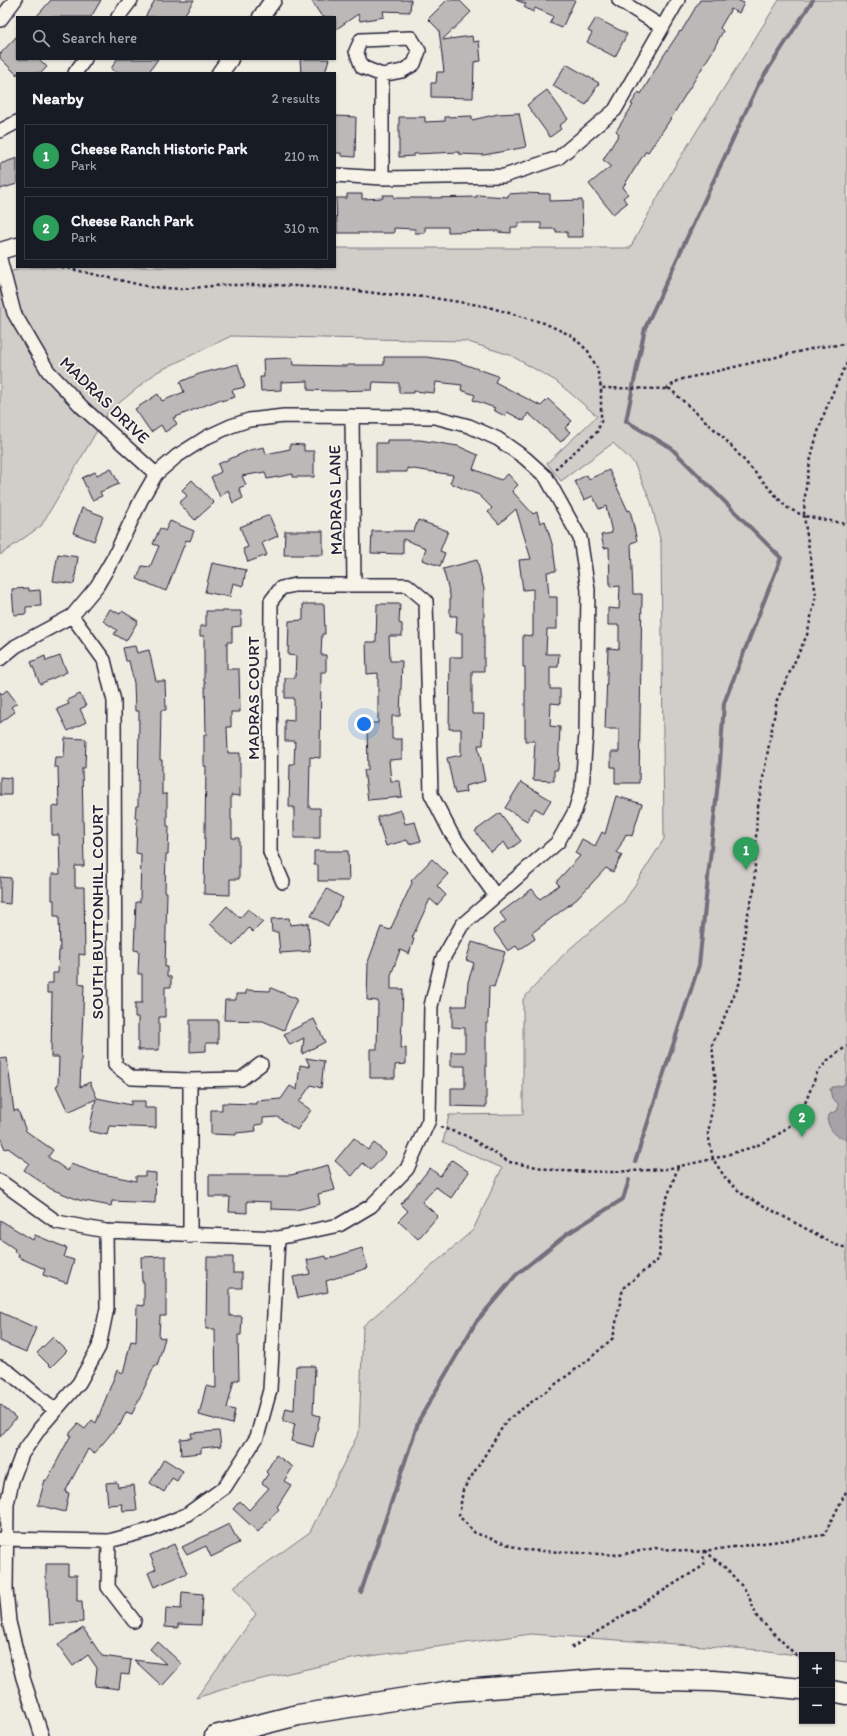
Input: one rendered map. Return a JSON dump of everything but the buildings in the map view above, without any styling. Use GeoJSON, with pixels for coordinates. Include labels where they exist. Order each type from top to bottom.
{"type":"FeatureCollection","features":[{"type":"Feature","properties":{"kind":"main road"},"geometry":{"type":"LineString","coordinates":[[215,1736],[298,1715],[451,1691],[609,1679],[714,1681],[799,1689]]}},
{"type":"Feature","properties":{"kind":"main road"},"geometry":{"type":"LineString","coordinates":[[835,1692],[847,1694]]}},
{"type":"Feature","properties":{"kind":"street"},"geometry":{"type":"LineString","coordinates":[[0,20],[15,0]]}},
{"type":"Feature","properties":{"kind":"street"},"geometry":{"type":"LineString","coordinates":[[119,16],[131,0]]}},
{"type":"Feature","properties":{"kind":"street"},"geometry":{"type":"LineString","coordinates":[[262,16],[274,0]]}},
{"type":"Feature","properties":{"kind":"street"},"geometry":{"type":"LineString","coordinates":[[619,0],[662,27]]}},
{"type":"Feature","properties":{"kind":"street"},"geometry":{"type":"LineString","coordinates":[[336,175],[382,178],[504,176],[558,158],[615,110],[678,0]]}},
{"type":"Feature","properties":{"kind":"street"},"geometry":{"type":"LineString","coordinates":[[411,38],[419,51],[414,64],[402,71],[382,75],[362,67],[356,51],[361,40],[411,38]]}},
{"type":"Feature","properties":{"kind":"street"},"geometry":{"type":"LineString","coordinates":[[76,72],[85,60]]}},
{"type":"Feature","properties":{"kind":"street"},"geometry":{"type":"LineString","coordinates":[[221,72],[229,60]]}},
{"type":"Feature","properties":{"kind":"street"},"geometry":{"type":"LineString","coordinates":[[382,75],[382,178]]}},
{"type":"Feature","properties":{"kind":"street"},"geometry":{"type":"LineString","coordinates":[[0,131],[16,123]]}},
{"type":"Feature","properties":{"kind":"street"},"geometry":{"type":"LineString","coordinates":[[0,252],[16,246]]}},
{"type":"Feature","properties":{"kind":"street","name":"MADRAS DRIVE"},"geometry":{"type":"LineString","coordinates":[[0,259],[14,313],[48,371],[82,407],[156,474]]}},
{"type":"Feature","properties":{"kind":"street"},"geometry":{"type":"LineString","coordinates":[[0,659],[16,646],[72,616],[97,586],[114,557],[141,500],[156,474],[177,456],[207,437],[249,420],[284,416],[435,417],[469,426],[498,439],[525,458],[546,477],[580,538],[588,590],[586,734],[582,788],[575,811],[558,842],[462,925],[442,960],[431,1006],[429,1120],[408,1169],[371,1206],[339,1225],[278,1238],[190,1236],[106,1231],[57,1222],[0,1181]]}},
{"type":"Feature","properties":{"kind":"street","name":"MADRAS LANE"},"geometry":{"type":"LineString","coordinates":[[352,416],[354,584]]}},
{"type":"Feature","properties":{"kind":"street","name":"MADRAS COURT"},"geometry":{"type":"LineString","coordinates":[[283,882],[270,852],[271,601],[281,588],[295,585],[408,585],[426,601],[431,794],[451,833],[495,895]]}},
{"type":"Feature","properties":{"kind":"street","name":"SOUTH BUTTONHILL COURT"},"geometry":{"type":"LineString","coordinates":[[72,616],[104,660],[114,701],[115,1065],[132,1078],[190,1080],[241,1079],[261,1064]]}},
{"type":"Feature","properties":{"kind":"street"},"geometry":{"type":"LineString","coordinates":[[190,1080],[190,1236]]}},
{"type":"Feature","properties":{"kind":"street"},"geometry":{"type":"LineString","coordinates":[[42,1736],[23,1678],[9,1622],[3,1538],[7,1504],[12,1481],[22,1454],[40,1428],[79,1383],[100,1347],[107,1308],[106,1231]]}},
{"type":"Feature","properties":{"kind":"street"},"geometry":{"type":"LineString","coordinates":[[3,1538],[110,1542],[150,1530],[186,1515],[224,1486],[257,1437],[270,1390],[278,1238]]}},
{"type":"Feature","properties":{"kind":"street"},"geometry":{"type":"LineString","coordinates":[[0,1367],[10,1373],[55,1410]]}},
{"type":"Feature","properties":{"kind":"street"},"geometry":{"type":"LineString","coordinates":[[110,1542],[108,1587],[134,1621]]}},
{"type":"Feature","properties":{"kind":"path"},"geometry":{"type":"LineString","coordinates":[[66,268],[150,287],[181,289],[224,285],[286,285],[427,297],[485,306],[544,323],[572,336],[588,351],[597,368],[601,388],[601,422],[597,432],[546,477]]}},
{"type":"Feature","properties":{"kind":"path"},"geometry":{"type":"LineString","coordinates":[[666,389],[679,380],[819,347],[847,344]]}},
{"type":"Feature","properties":{"kind":"path"},"geometry":{"type":"LineString","coordinates":[[847,363],[838,380],[820,423],[810,457],[804,499],[804,516],[816,595],[807,635],[777,700],[757,812],[754,890],[746,921],[740,982],[712,1045],[716,1084],[708,1134],[713,1159],[726,1179],[742,1194],[836,1244],[847,1248]]}},
{"type":"Feature","properties":{"kind":"path"},"geometry":{"type":"LineString","coordinates":[[601,388],[619,387],[670,389],[724,438],[786,507],[804,516],[847,524]]}},
{"type":"Feature","properties":{"kind":"path"},"geometry":{"type":"LineString","coordinates":[[429,1120],[442,1128],[467,1136],[509,1162],[559,1170],[614,1172],[678,1167],[713,1159],[756,1146],[776,1136],[793,1123],[802,1111],[818,1073],[828,1060],[847,1046]]}},
{"type":"Feature","properties":{"kind":"path"},"geometry":{"type":"LineString","coordinates":[[678,1167],[662,1212],[659,1259],[624,1288],[614,1338],[587,1361],[507,1420],[463,1490],[460,1516],[475,1533],[523,1550],[619,1555],[655,1548],[696,1552],[824,1535],[847,1490]]}},
{"type":"Feature","properties":{"kind":"path"},"geometry":{"type":"LineString","coordinates":[[571,1648],[703,1566],[704,1551]]}},
{"type":"Feature","properties":{"kind":"path"},"geometry":{"type":"LineString","coordinates":[[704,1551],[727,1570],[747,1592],[757,1617],[799,1658]]}},
{"type":"Feature","properties":{"kind":"shaded area"},"geometry":{"type":"Polygon","coordinates":[[[779,0],[847,0],[847,1662],[835,1660],[835,1652],[799,1652],[799,1656],[762,1650],[531,1634],[356,1658],[240,1684],[196,1698],[256,1614],[233,1587],[310,1532],[359,1432],[363,1326],[473,1230],[502,1168],[443,1142],[449,1115],[523,1114],[523,999],[566,952],[624,902],[664,839],[661,543],[651,502],[634,463],[613,443],[561,481],[547,463],[597,416],[556,381],[510,355],[465,341],[231,336],[157,372],[108,412],[41,526],[0,555],[0,274],[17,270],[17,268],[336,268],[336,248],[630,248],[673,169],[779,0]]]}},
{"type":"Feature","properties":{"kind":"shaded area"},"geometry":{"type":"Polygon","coordinates":[[[847,1076],[847,1140],[839,1137],[834,1132],[827,1119],[830,1114],[838,1110],[838,1103],[832,1099],[830,1089],[844,1085],[847,1076]]]}},
{"type":"Feature","properties":{"kind":"waterway"},"geometry":{"type":"LineString","coordinates":[[635,1162],[699,965],[720,762],[724,703],[781,558],[671,448],[626,421],[645,328],[758,85],[813,0]]}},
{"type":"Feature","properties":{"kind":"waterway"},"geometry":{"type":"LineString","coordinates":[[361,1592],[419,1420],[476,1322],[516,1275],[567,1234],[623,1199],[629,1180]]}},
{"type":"Feature","properties":{"kind":"place","name":"Cheese Ranch Historic Park"},"geometry":{"type":"Point","coordinates":[746,870]}},
{"type":"Feature","properties":{"kind":"place","name":"Cheese Ranch Park"},"geometry":{"type":"Point","coordinates":[802,1137]}}]}
